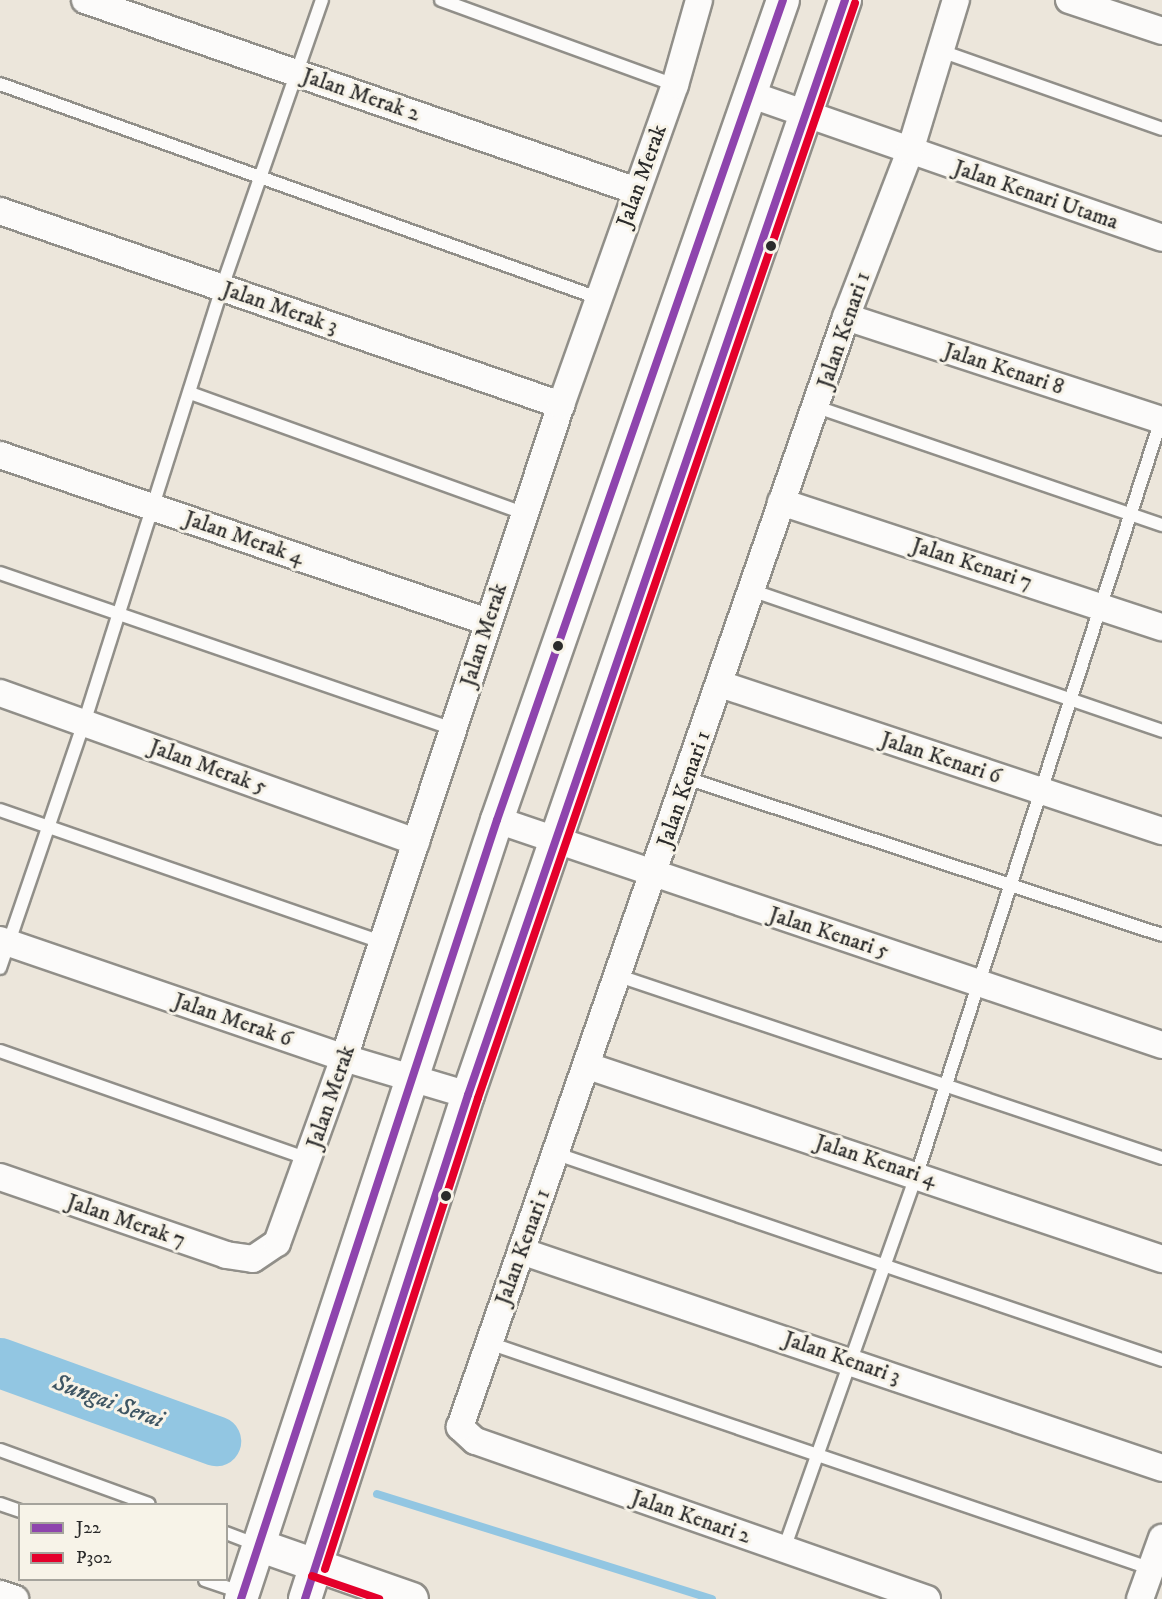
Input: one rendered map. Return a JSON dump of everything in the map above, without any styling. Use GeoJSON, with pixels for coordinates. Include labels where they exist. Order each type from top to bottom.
{"type":"FeatureCollection","features":[{"type":"Feature","properties":{"kind":"street","name":"Jalan Merak 2"},"geometry":{"type":"LineString","coordinates":[[85,0],[637,191]]}},
{"type":"Feature","properties":{"kind":"street","name":"Jalan Merak"},"geometry":{"type":"LineString","coordinates":[[253,1259],[277,1243],[309,1158],[383,943],[524,513],[675,85],[699,0]]}},
{"type":"Feature","properties":{"kind":"street"},"geometry":{"type":"LineString","coordinates":[[248,1597],[258,1545],[411,1076],[497,820],[752,95],[782,0]]}},
{"type":"Feature","properties":{"kind":"street"},"geometry":{"type":"LineString","coordinates":[[305,1599],[468,1095],[845,0]]}},
{"type":"Feature","properties":{"kind":"street","name":"Jalan Kenari 1"},"geometry":{"type":"LineString","coordinates":[[460,1427],[588,1066],[781,502],[817,407],[846,317],[910,151],[956,0]]}},
{"type":"Feature","properties":{"kind":"street"},"geometry":{"type":"LineString","coordinates":[[1069,0],[1162,31]]}},
{"type":"Feature","properties":{"kind":"street","name":"Jalan Kenari Utama"},"geometry":{"type":"LineString","coordinates":[[752,95],[1162,238]]}},
{"type":"Feature","properties":{"kind":"street","name":"Jalan Merak 3"},"geometry":{"type":"LineString","coordinates":[[0,211],[561,405]]}},
{"type":"Feature","properties":{"kind":"street","name":"Jalan Kenari 8"},"geometry":{"type":"LineString","coordinates":[[846,317],[1161,420]]}},
{"type":"Feature","properties":{"kind":"street","name":"Jalan Merak 4"},"geometry":{"type":"LineString","coordinates":[[0,455],[488,622]]}},
{"type":"Feature","properties":{"kind":"street","name":"Jalan Kenari 7"},"geometry":{"type":"LineString","coordinates":[[781,502],[1162,627]]}},
{"type":"Feature","properties":{"kind":"street","name":"Jalan Kenari 6"},"geometry":{"type":"LineString","coordinates":[[720,684],[1162,831]]}},
{"type":"Feature","properties":{"kind":"street","name":"Jalan Merak 5"},"geometry":{"type":"LineString","coordinates":[[0,693],[416,842]]}},
{"type":"Feature","properties":{"kind":"street","name":"Jalan Kenari 5"},"geometry":{"type":"LineString","coordinates":[[497,820],[556,838],[654,876],[1162,1045]]}},
{"type":"Feature","properties":{"kind":"street","name":"Jalan Merak 6"},"geometry":{"type":"LineString","coordinates":[[4,941],[344,1058],[411,1076],[468,1095]]}},
{"type":"Feature","properties":{"kind":"street","name":"Jalan Kenari 4"},"geometry":{"type":"LineString","coordinates":[[588,1066],[917,1174],[1162,1258]]}},
{"type":"Feature","properties":{"kind":"street","name":"Jalan Merak 7"},"geometry":{"type":"LineString","coordinates":[[0,1177],[226,1255],[253,1259]]}},
{"type":"Feature","properties":{"kind":"street","name":"Jalan Kenari 3"},"geometry":{"type":"LineString","coordinates":[[521,1251],[851,1360],[1162,1468]]}},
{"type":"Feature","properties":{"kind":"street","name":"Jalan Kenari 2"},"geometry":{"type":"LineString","coordinates":[[460,1427],[475,1441],[927,1599]]}},
{"type":"Feature","properties":{"kind":"street"},"geometry":{"type":"LineString","coordinates":[[1140,1599],[1162,1538]]}},
{"type":"Feature","properties":{"kind":"street"},"geometry":{"type":"LineString","coordinates":[[258,1545],[412,1599]]}},
{"type":"Feature","properties":{"kind":"street"},"geometry":{"type":"LineString","coordinates":[[0,1594],[15,1599]]}},
{"type":"Feature","properties":{"kind":"lane"},"geometry":{"type":"LineString","coordinates":[[0,968],[4,941],[84,723],[222,287],[294,72],[322,0]]}},
{"type":"Feature","properties":{"kind":"lane"},"geometry":{"type":"LineString","coordinates":[[441,0],[675,85]]}},
{"type":"Feature","properties":{"kind":"lane"},"geometry":{"type":"LineString","coordinates":[[941,51],[1162,129]]}},
{"type":"Feature","properties":{"kind":"lane"},"geometry":{"type":"LineString","coordinates":[[0,84],[598,298]]}},
{"type":"Feature","properties":{"kind":"lane"},"geometry":{"type":"LineString","coordinates":[[190,393],[524,513]]}},
{"type":"Feature","properties":{"kind":"lane"},"geometry":{"type":"LineString","coordinates":[[817,407],[1162,525]]}},
{"type":"Feature","properties":{"kind":"lane"},"geometry":{"type":"LineString","coordinates":[[784,1549],[917,1174],[977,982],[1042,791],[1161,420]]}},
{"type":"Feature","properties":{"kind":"lane"},"geometry":{"type":"LineString","coordinates":[[0,573],[453,729]]}},
{"type":"Feature","properties":{"kind":"lane"},"geometry":{"type":"LineString","coordinates":[[751,590],[1162,731]]}},
{"type":"Feature","properties":{"kind":"lane"},"geometry":{"type":"LineString","coordinates":[[687,778],[1162,935]]}},
{"type":"Feature","properties":{"kind":"lane"},"geometry":{"type":"LineString","coordinates":[[0,810],[383,943]]}},
{"type":"Feature","properties":{"kind":"lane"},"geometry":{"type":"LineString","coordinates":[[619,976],[1162,1158]]}},
{"type":"Feature","properties":{"kind":"lane"},"geometry":{"type":"LineString","coordinates":[[0,1051],[309,1158]]}},
{"type":"Feature","properties":{"kind":"lane"},"geometry":{"type":"LineString","coordinates":[[557,1154],[1162,1360]]}},
{"type":"Feature","properties":{"kind":"lane"},"geometry":{"type":"LineString","coordinates":[[489,1343],[1152,1569]]}},
{"type":"Feature","properties":{"kind":"lane"},"geometry":{"type":"LineString","coordinates":[[0,1450],[146,1503]]}},
{"type":"Feature","properties":{"kind":"lane"},"geometry":{"type":"LineString","coordinates":[[0,1504],[18,1510]]}},
{"type":"Feature","properties":{"kind":"lane"},"geometry":{"type":"LineString","coordinates":[[228,1534],[258,1545]]}},
{"type":"Feature","properties":{"kind":"lane"},"geometry":{"type":"LineString","coordinates":[[208,1581],[248,1597]]}},
{"type":"Feature","properties":{"kind":"waterway","name":"Sungai Serai"},"geometry":{"type":"LineString","coordinates":[[0,1363],[216,1441]]}},
{"type":"Feature","properties":{"kind":"waterway"},"geometry":{"type":"LineString","coordinates":[[377,1494],[712,1599]]}},
{"type":"Feature","properties":{"kind":"transit line","name":"J22"},"geometry":{"type":"LineString","coordinates":[[241,1599],[497,820],[783,0]]}},
{"type":"Feature","properties":{"kind":"transit line","name":"J22"},"geometry":{"type":"LineString","coordinates":[[305,1599],[468,1095],[845,0]]}},
{"type":"Feature","properties":{"kind":"transit line","name":"P302"},"geometry":{"type":"LineString","coordinates":[[325,1569],[478,1098],[855,3]]}},
{"type":"Feature","properties":{"kind":"transit line","name":"P302"},"geometry":{"type":"LineString","coordinates":[[312,1576],[379,1599]]}}]}
